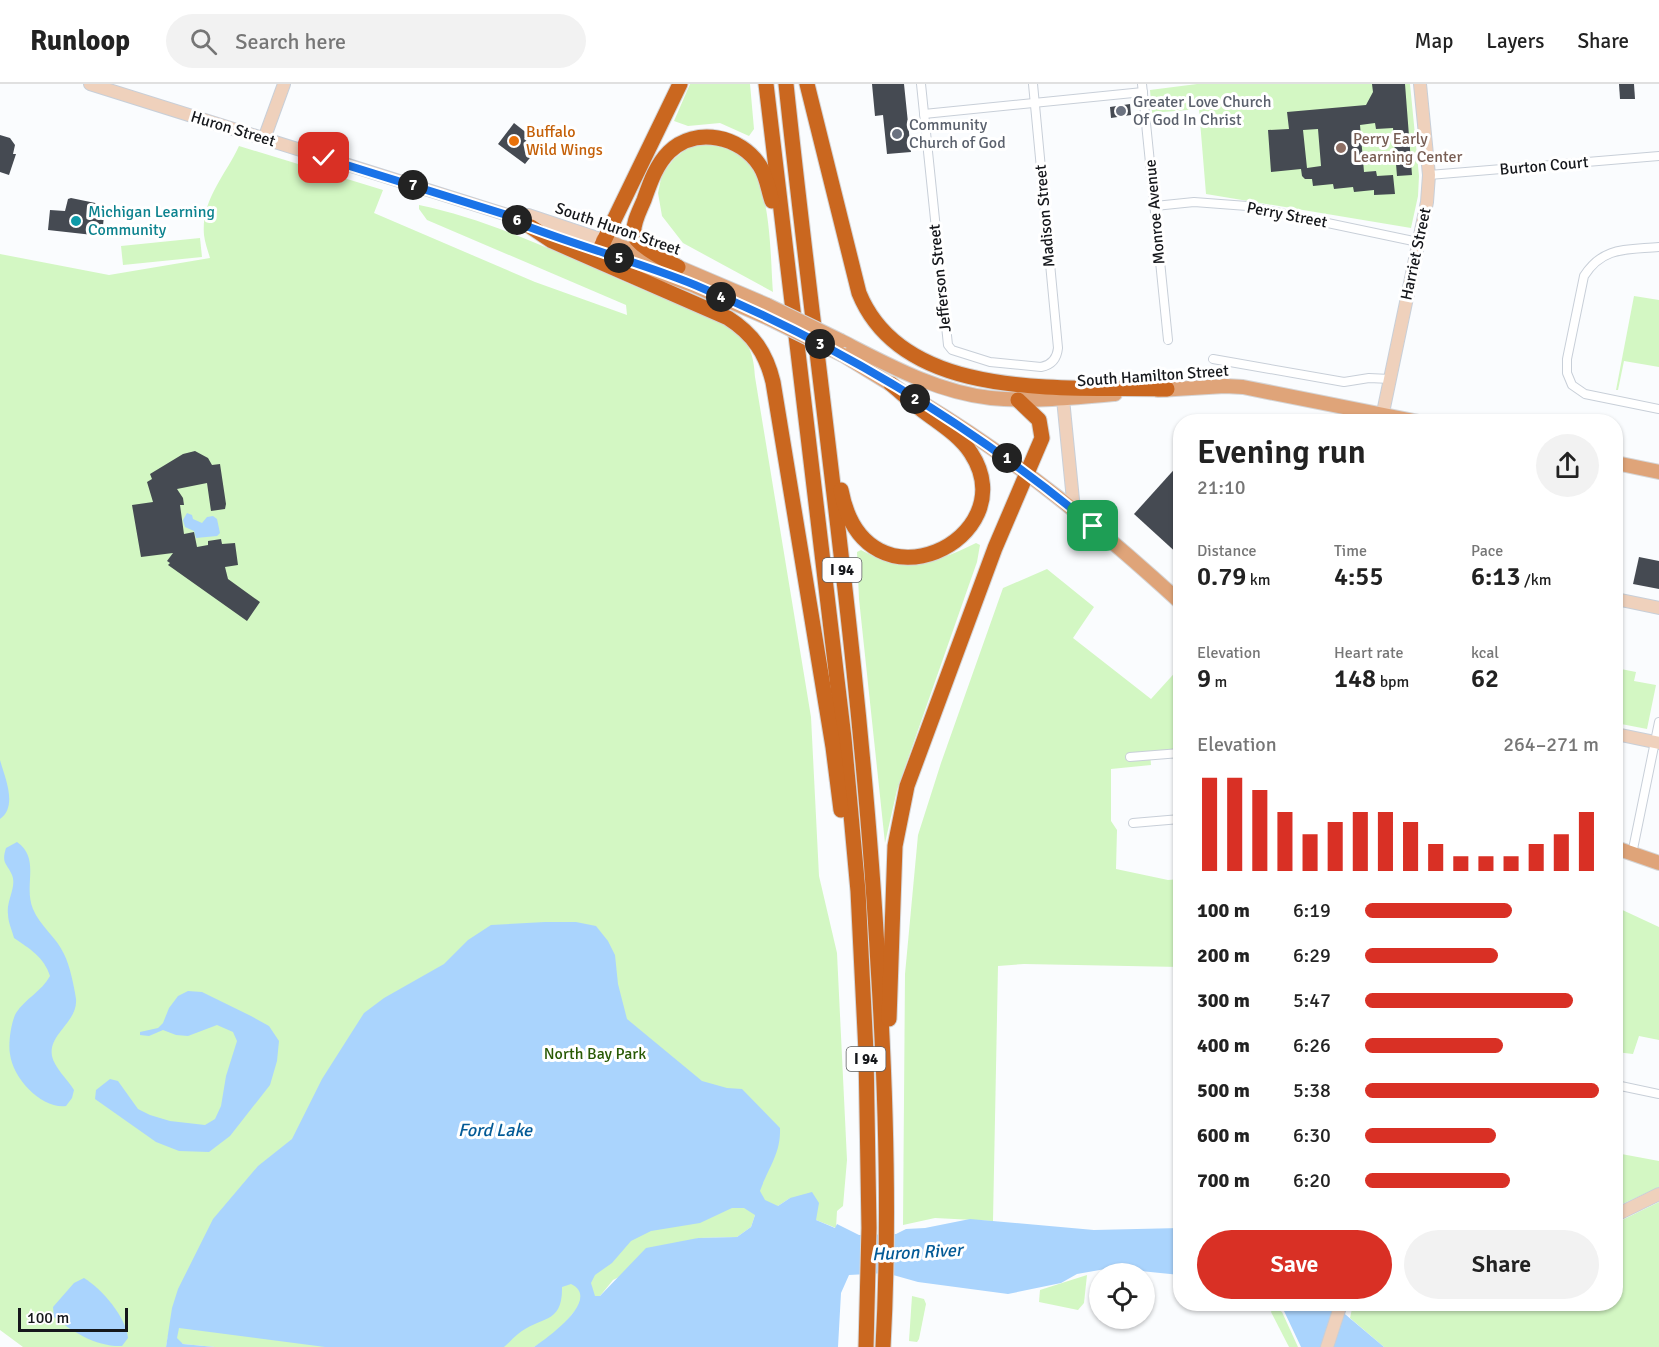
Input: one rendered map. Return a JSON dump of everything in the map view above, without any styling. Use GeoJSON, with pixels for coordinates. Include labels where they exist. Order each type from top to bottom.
{"type":"FeatureCollection","features":[{"type":"Feature","properties":{"kind":"highway"},"geometry":{"type":"LineString","coordinates":[[601,245],[680,84]]}},
{"type":"Feature","properties":{"kind":"highway","name":"I 94"},"geometry":{"type":"LineString","coordinates":[[766,84],[844,738],[858,891],[866,1052],[869,1228],[866,1347]]}},
{"type":"Feature","properties":{"kind":"highway","name":"I 94"},"geometry":{"type":"LineString","coordinates":[[786,84],[873,859],[884,1057],[887,1227],[883,1347]]}},
{"type":"Feature","properties":{"kind":"highway"},"geometry":{"type":"LineString","coordinates":[[807,84],[859,293],[873,321],[895,343],[919,357],[960,374],[1011,385],[1047,388],[1167,389]]}},
{"type":"Feature","properties":{"kind":"highway"},"geometry":{"type":"LineString","coordinates":[[678,267],[639,243],[634,235],[642,204],[660,162],[670,150],[695,138],[720,138],[735,143],[752,156],[765,174],[783,232]]}},
{"type":"Feature","properties":{"kind":"highway"},"geometry":{"type":"LineString","coordinates":[[531,228],[552,241],[728,318],[747,332],[763,352],[773,382],[833,747],[846,852],[858,891]]}},
{"type":"Feature","properties":{"kind":"highway"},"geometry":{"type":"LineString","coordinates":[[828,446],[851,522],[870,544],[885,552],[914,558],[942,551],[963,534],[977,512],[981,495],[981,480],[972,454],[949,429],[891,384]]}},
{"type":"Feature","properties":{"kind":"highway"},"geometry":{"type":"LineString","coordinates":[[884,1057],[891,1000],[895,846],[907,786],[991,559],[1040,447],[1042,429],[1036,415],[1018,400]]}},
{"type":"Feature","properties":{"kind":"main road","name":"Huron Street"},"geometry":{"type":"LineString","coordinates":[[90,84],[513,217]]}},
{"type":"Feature","properties":{"kind":"main road"},"geometry":{"type":"LineString","coordinates":[[264,139],[284,84]]}},
{"type":"Feature","properties":{"kind":"main road","name":"Harriet Street"},"geometry":{"type":"LineString","coordinates":[[1383,414],[1427,202],[1429,175],[1420,84]]}},
{"type":"Feature","properties":{"kind":"main road","name":"South Huron Street"},"geometry":{"type":"LineString","coordinates":[[513,217],[528,215],[695,286],[767,311],[841,341],[892,367]]}},
{"type":"Feature","properties":{"kind":"main road","name":"South Huron Street"},"geometry":{"type":"LineString","coordinates":[[513,217],[531,228],[678,267],[767,311],[961,426],[1074,510],[1173,596]]}},
{"type":"Feature","properties":{"kind":"main road","name":"South Hamilton Street"},"geometry":{"type":"LineString","coordinates":[[892,367],[961,392],[1018,400],[1064,399],[1225,386],[1243,387],[1364,414]]}},
{"type":"Feature","properties":{"kind":"main road"},"geometry":{"type":"LineString","coordinates":[[1064,399],[1074,510]]}},
{"type":"Feature","properties":{"kind":"main road"},"geometry":{"type":"LineString","coordinates":[[1623,464],[1659,472]]}},
{"type":"Feature","properties":{"kind":"main road"},"geometry":{"type":"LineString","coordinates":[[1623,600],[1659,608]]}},
{"type":"Feature","properties":{"kind":"main road"},"geometry":{"type":"LineString","coordinates":[[1623,736],[1657,743]]}},
{"type":"Feature","properties":{"kind":"main road"},"geometry":{"type":"LineString","coordinates":[[1623,851],[1659,863]]}},
{"type":"Feature","properties":{"kind":"main road"},"geometry":{"type":"LineString","coordinates":[[1623,1212],[1659,1194]]}},
{"type":"Feature","properties":{"kind":"main road"},"geometry":{"type":"LineString","coordinates":[[1327,1347],[1339,1311]]}},
{"type":"Feature","properties":{"kind":"street","name":"Jefferson Street"},"geometry":{"type":"LineString","coordinates":[[921,84],[948,345],[952,350],[990,362],[1031,368],[1049,365],[1057,355],[1058,348]]}},
{"type":"Feature","properties":{"kind":"street","name":"Madison Street"},"geometry":{"type":"LineString","coordinates":[[1033,84],[1058,348]]}},
{"type":"Feature","properties":{"kind":"street"},"geometry":{"type":"LineString","coordinates":[[924,114],[1035,103],[1142,88]]}},
{"type":"Feature","properties":{"kind":"street","name":"Monroe Avenue"},"geometry":{"type":"LineString","coordinates":[[1142,88],[1168,340]]}},
{"type":"Feature","properties":{"kind":"street","name":"Burton Court"},"geometry":{"type":"LineString","coordinates":[[1429,175],[1659,156]]}},
{"type":"Feature","properties":{"kind":"street","name":"Perry Street"},"geometry":{"type":"LineString","coordinates":[[1155,206],[1194,202],[1247,206],[1418,242]]}},
{"type":"Feature","properties":{"kind":"street"},"geometry":{"type":"LineString","coordinates":[[1659,247],[1615,251],[1602,256],[1591,266],[1582,284],[1567,359],[1567,373],[1572,386],[1585,394],[1659,409]]}},
{"type":"Feature","properties":{"kind":"street"},"geometry":{"type":"LineString","coordinates":[[1213,359],[1344,382],[1369,378],[1390,379]]}},
{"type":"Feature","properties":{"kind":"street"},"geometry":{"type":"LineString","coordinates":[[1632,854],[1657,743],[1659,722]]}},
{"type":"Feature","properties":{"kind":"street"},"geometry":{"type":"LineString","coordinates":[[1130,757],[1173,754]]}},
{"type":"Feature","properties":{"kind":"street"},"geometry":{"type":"LineString","coordinates":[[1133,823],[1173,819]]}},
{"type":"Feature","properties":{"kind":"street"},"geometry":{"type":"LineString","coordinates":[[1623,1086],[1659,1094]]}},
{"type":"Feature","properties":{"kind":"green space"},"geometry":{"type":"Polygon","coordinates":[[[690,84],[750,84],[754,129],[749,136],[720,123],[688,126],[674,121],[690,84]]]}},
{"type":"Feature","properties":{"kind":"green space"},"geometry":{"type":"Polygon","coordinates":[[[1197,84],[1410,84],[1419,176],[1418,196],[1411,228],[1206,194],[1199,109],[1152,113],[1150,90],[1197,84]]]}},
{"type":"Feature","properties":{"kind":"green space"},"geometry":{"type":"Polygon","coordinates":[[[714,142],[740,152],[750,163],[758,178],[764,197],[770,238],[773,292],[683,243],[662,216],[658,193],[662,174],[674,159],[691,145],[714,142]]]}},
{"type":"Feature","properties":{"kind":"green space","name":"North Bay Park"},"geometry":{"type":"Polygon","coordinates":[[[239,146],[383,190],[374,213],[535,282],[627,315],[626,305],[427,220],[419,209],[419,205],[448,212],[532,241],[718,321],[743,340],[750,349],[753,360],[811,717],[819,876],[837,953],[847,1160],[843,1206],[837,1211],[836,1228],[816,1220],[790,1198],[778,1206],[755,1215],[751,1227],[737,1237],[698,1238],[613,1280],[600,1296],[581,1304],[557,1331],[534,1347],[215,1347],[183,1344],[168,1336],[166,1347],[23,1347],[0,1330],[0,254],[109,275],[210,258],[204,235],[206,211],[215,189],[239,146]]]}},
{"type":"Feature","properties":{"kind":"green space"},"geometry":{"type":"Polygon","coordinates":[[[200,238],[202,257],[123,265],[121,246],[200,238]]]}},
{"type":"Feature","properties":{"kind":"green space"},"geometry":{"type":"Polygon","coordinates":[[[1634,296],[1659,300],[1659,367],[1624,361],[1618,390],[1616,390],[1634,296]]]}},
{"type":"Feature","properties":{"kind":"green space"},"geometry":{"type":"Polygon","coordinates":[[[976,543],[980,545],[977,562],[897,790],[885,843],[859,599],[857,552],[861,550],[891,562],[919,563],[947,556],[976,543]]]}},
{"type":"Feature","properties":{"kind":"green space"},"geometry":{"type":"Polygon","coordinates":[[[1047,569],[1094,607],[1073,638],[1151,699],[1173,675],[1173,750],[1150,752],[1151,765],[1111,769],[1111,821],[1117,830],[1116,869],[1173,880],[1173,967],[1024,964],[998,966],[993,1221],[935,1218],[903,1225],[905,974],[918,835],[1003,588],[1047,569]]]}},
{"type":"Feature","properties":{"kind":"green space"},"geometry":{"type":"Polygon","coordinates":[[[1623,669],[1636,672],[1634,681],[1656,685],[1647,729],[1623,724],[1623,669]]]}},
{"type":"Feature","properties":{"kind":"green space"},"geometry":{"type":"Polygon","coordinates":[[[1623,910],[1659,927],[1659,1040],[1639,1036],[1633,1054],[1623,1053],[1623,910]]]}},
{"type":"Feature","properties":{"kind":"green space"},"geometry":{"type":"Polygon","coordinates":[[[1623,1154],[1659,1161],[1659,1187],[1623,1204],[1623,1154]]]}},
{"type":"Feature","properties":{"kind":"green space"},"geometry":{"type":"Polygon","coordinates":[[[1659,1202],[1659,1347],[1384,1347],[1350,1318],[1352,1311],[1623,1311],[1623,1220],[1659,1202]]]}},
{"type":"Feature","properties":{"kind":"green space"},"geometry":{"type":"Polygon","coordinates":[[[1087,1275],[1084,1303],[1078,1310],[1039,1302],[1040,1290],[1087,1275]]]}},
{"type":"Feature","properties":{"kind":"green space"},"geometry":{"type":"Polygon","coordinates":[[[912,1296],[924,1299],[926,1304],[917,1342],[909,1341],[912,1296]]]}},
{"type":"Feature","properties":{"kind":"green space"},"geometry":{"type":"Polygon","coordinates":[[[1271,1312],[1282,1312],[1298,1347],[1289,1347],[1271,1312]]]}},
{"type":"Feature","properties":{"kind":"water"},"geometry":{"type":"Polygon","coordinates":[[[187,513],[202,523],[207,517],[213,516],[217,519],[220,533],[217,536],[196,538],[194,531],[185,527],[183,520],[187,513]]]}},
{"type":"Feature","properties":{"kind":"water"},"geometry":{"type":"Polygon","coordinates":[[[0,760],[9,799],[8,807],[0,819],[0,760]]]}},
{"type":"Feature","properties":{"kind":"water"},"geometry":{"type":"Polygon","coordinates":[[[17,842],[24,849],[30,864],[30,900],[33,909],[64,954],[74,988],[76,999],[73,1015],[58,1034],[52,1048],[55,1065],[74,1090],[66,1106],[48,1103],[30,1091],[12,1064],[10,1054],[10,1033],[16,1013],[50,976],[40,959],[14,938],[9,923],[8,904],[13,880],[4,857],[6,848],[17,842]]]}},
{"type":"Feature","properties":{"kind":"water","name":"Ford Lake"},"geometry":{"type":"Polygon","coordinates":[[[576,922],[596,926],[608,941],[615,955],[618,984],[627,1019],[702,1081],[727,1088],[742,1089],[780,1128],[776,1153],[760,1191],[765,1200],[778,1206],[790,1198],[812,1192],[819,1203],[816,1220],[835,1228],[837,1224],[859,1235],[896,1234],[906,1229],[925,1228],[970,1219],[1094,1230],[1173,1228],[1173,1274],[1155,1272],[1155,1263],[1089,1263],[1089,1272],[1077,1274],[1061,1283],[1008,1294],[918,1282],[886,1273],[849,1275],[841,1293],[838,1347],[534,1347],[560,1327],[576,1308],[580,1299],[579,1291],[571,1284],[562,1287],[559,1308],[554,1314],[526,1328],[504,1347],[325,1347],[179,1328],[177,1338],[183,1344],[215,1347],[166,1347],[172,1308],[178,1289],[213,1219],[258,1166],[292,1139],[322,1079],[364,1013],[384,998],[444,964],[468,940],[491,925],[576,922]],[[732,1208],[700,1223],[651,1231],[631,1241],[612,1263],[595,1275],[591,1283],[595,1296],[600,1296],[646,1248],[698,1238],[737,1237],[751,1227],[755,1215],[744,1208],[732,1208]]]}},
{"type":"Feature","properties":{"kind":"water"},"geometry":{"type":"Polygon","coordinates":[[[188,991],[202,992],[251,1016],[269,1026],[279,1041],[277,1061],[270,1085],[230,1136],[209,1152],[179,1151],[156,1142],[95,1099],[96,1090],[110,1079],[118,1081],[138,1109],[150,1115],[170,1121],[205,1125],[215,1119],[221,1106],[226,1076],[237,1041],[233,1032],[217,1025],[188,1036],[176,1035],[163,1030],[149,1036],[140,1035],[140,1032],[158,1028],[178,996],[188,991]]]}},
{"type":"Feature","properties":{"kind":"water"},"geometry":{"type":"Polygon","coordinates":[[[84,1278],[105,1296],[123,1321],[128,1338],[122,1346],[94,1341],[77,1333],[54,1317],[53,1307],[74,1283],[84,1278]]]}},
{"type":"Feature","properties":{"kind":"water"},"geometry":{"type":"Polygon","coordinates":[[[1284,1311],[1341,1311],[1384,1347],[1301,1347],[1284,1311]]]}},
{"type":"Feature","properties":{"kind":"building","name":"Community Church of God"},"geometry":{"type":"Polygon","coordinates":[[[872,84],[904,84],[911,152],[887,154],[883,115],[875,116],[872,84]]]}},
{"type":"Feature","properties":{"kind":"building","name":"Perry Early Learning Center"},"geometry":{"type":"Polygon","coordinates":[[[1372,84],[1405,84],[1412,175],[1397,176],[1393,128],[1376,129],[1375,123],[1360,125],[1364,172],[1376,171],[1377,176],[1393,175],[1395,194],[1374,195],[1374,190],[1354,192],[1353,187],[1334,189],[1333,184],[1313,186],[1312,179],[1305,179],[1302,176],[1301,169],[1271,172],[1268,130],[1289,129],[1287,112],[1366,105],[1373,92],[1372,84]],[[1318,129],[1303,130],[1307,168],[1321,166],[1318,129]]]}},
{"type":"Feature","properties":{"kind":"building"},"geometry":{"type":"Polygon","coordinates":[[[1619,84],[1634,84],[1635,99],[1620,99],[1619,84]]]}},
{"type":"Feature","properties":{"kind":"building","name":"Greater Love Church Of God In Christ"},"geometry":{"type":"Polygon","coordinates":[[[1130,104],[1131,115],[1111,118],[1110,107],[1130,104]]]}},
{"type":"Feature","properties":{"kind":"building","name":"Buffalo Wild Wings"},"geometry":{"type":"Polygon","coordinates":[[[514,123],[528,134],[524,139],[537,149],[525,164],[498,144],[514,123]]]}},
{"type":"Feature","properties":{"kind":"building"},"geometry":{"type":"Polygon","coordinates":[[[0,135],[10,138],[15,145],[13,154],[16,154],[9,175],[0,172],[0,135]]]}},
{"type":"Feature","properties":{"kind":"building","name":"Michigan Learning Community"},"geometry":{"type":"Polygon","coordinates":[[[68,199],[105,205],[102,236],[48,230],[50,210],[65,211],[68,199]]]}},
{"type":"Feature","properties":{"kind":"building"},"geometry":{"type":"Polygon","coordinates":[[[195,451],[208,458],[212,465],[220,464],[226,504],[225,509],[211,511],[207,483],[177,489],[183,498],[184,505],[180,505],[184,534],[194,532],[197,547],[208,545],[208,541],[221,539],[222,544],[235,543],[238,565],[225,567],[228,579],[260,602],[247,621],[168,565],[170,563],[167,561],[173,553],[141,557],[132,505],[153,502],[147,482],[152,479],[150,474],[183,454],[195,451]]]}},
{"type":"Feature","properties":{"kind":"building"},"geometry":{"type":"Polygon","coordinates":[[[1173,471],[1173,550],[1134,514],[1173,471]]]}},
{"type":"Feature","properties":{"kind":"building"},"geometry":{"type":"Polygon","coordinates":[[[1639,557],[1659,561],[1659,589],[1633,584],[1639,557]]]}},
{"type":"Feature","properties":{"kind":"place","name":"Greater Love Church Of God In Christ"},"geometry":{"type":"Point","coordinates":[1121,111]}},
{"type":"Feature","properties":{"kind":"place","name":"Community Church of God"},"geometry":{"type":"Point","coordinates":[897,134]}},
{"type":"Feature","properties":{"kind":"place","name":"Buffalo Wild Wings"},"geometry":{"type":"Point","coordinates":[514,141]}},
{"type":"Feature","properties":{"kind":"place","name":"Perry Early Learning Center"},"geometry":{"type":"Point","coordinates":[1341,148]}},
{"type":"Feature","properties":{"kind":"place","name":"Michigan Learning Community"},"geometry":{"type":"Point","coordinates":[76,221]}},
{"type":"Feature","properties":{"kind":"route"},"geometry":{"type":"LineString","coordinates":[[324,158],[513,217],[524,225],[651,268],[768,318],[843,355],[961,426],[1014,463],[1093,526]]}},
{"type":"Feature","properties":{"kind":"water label","name":"Huron River"},"geometry":{"type":"Point","coordinates":[917,1252]}}]}
